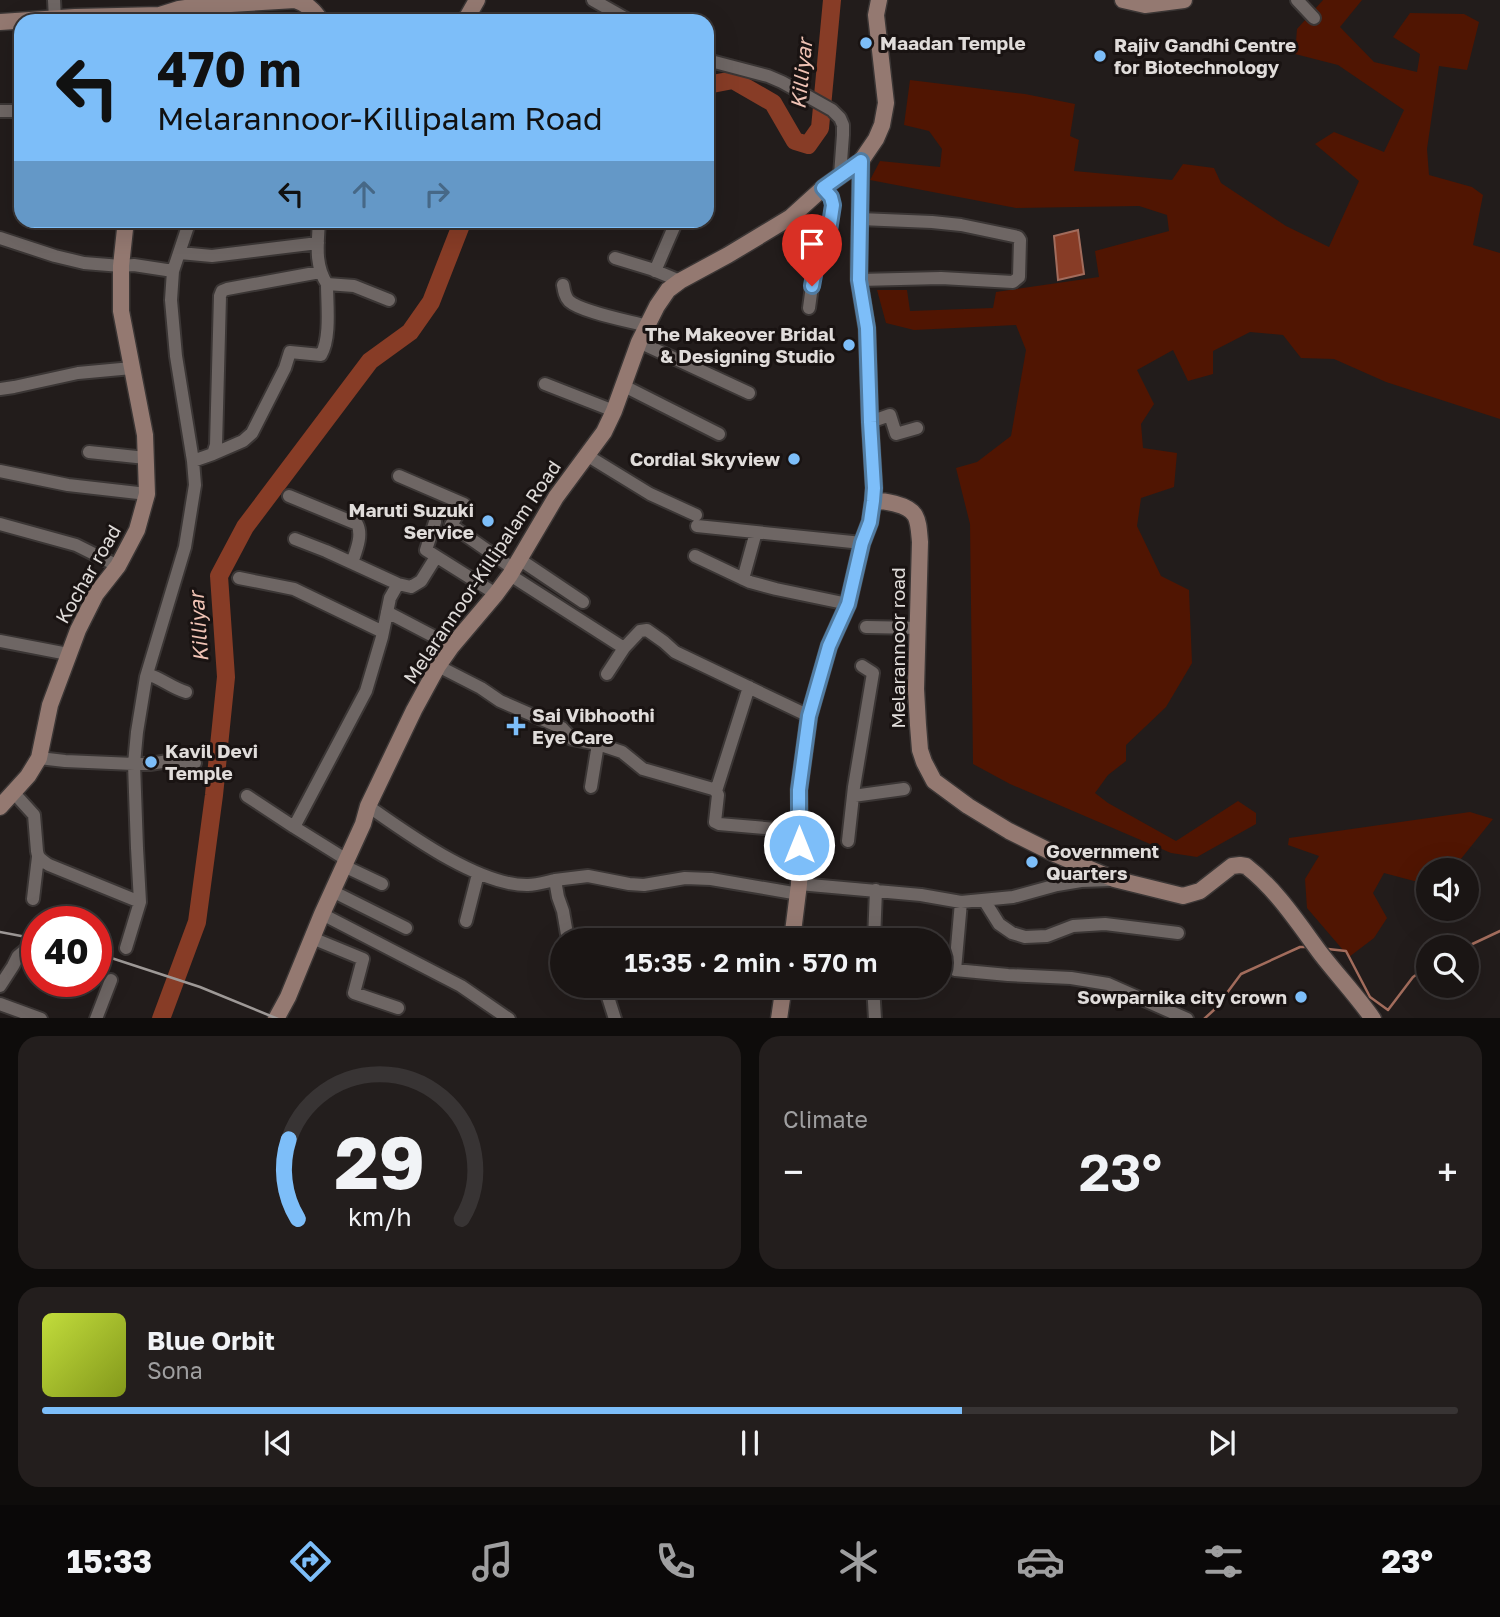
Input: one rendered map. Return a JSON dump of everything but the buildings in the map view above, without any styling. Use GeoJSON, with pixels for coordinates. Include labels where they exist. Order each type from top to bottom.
{"type":"FeatureCollection","features":[{"type":"Feature","properties":{"kind":"street"},"geometry":{"type":"LineString","coordinates":[[178,4],[295,0],[305,3],[316,14]]}},
{"type":"Feature","properties":{"kind":"street"},"geometry":{"type":"LineString","coordinates":[[593,0],[618,14]]}},
{"type":"Feature","properties":{"kind":"street"},"geometry":{"type":"LineString","coordinates":[[794,928],[799,889],[799,790],[809,716],[829,646],[848,604],[873,501],[867,328],[859,280],[861,161],[876,139],[886,103],[876,15],[878,0]]}},
{"type":"Feature","properties":{"kind":"street"},"geometry":{"type":"LineString","coordinates":[[1123,0],[1145,5],[1184,0]]}},
{"type":"Feature","properties":{"kind":"street"},"geometry":{"type":"LineString","coordinates":[[1297,0],[1314,18]]}},
{"type":"Feature","properties":{"kind":"street"},"geometry":{"type":"LineString","coordinates":[[714,62],[768,76],[832,110],[843,125],[840,176]]}},
{"type":"Feature","properties":{"kind":"street","name":"Melarannoor-Killipalam Road"},"geometry":{"type":"LineString","coordinates":[[276,1018],[288,997],[363,824],[368,806],[414,710],[438,666],[496,594],[556,497],[604,432],[639,342],[657,306],[668,290],[680,281],[791,218],[823,188],[861,161]]}},
{"type":"Feature","properties":{"kind":"street"},"geometry":{"type":"LineString","coordinates":[[791,218],[813,234],[828,237],[833,205],[831,197],[823,188]]}},
{"type":"Feature","properties":{"kind":"street"},"geometry":{"type":"LineString","coordinates":[[859,280],[941,278],[1013,282],[1019,277],[1020,240],[1018,237],[961,225],[860,219]]}},
{"type":"Feature","properties":{"kind":"street","name":"Kochar road"},"geometry":{"type":"LineString","coordinates":[[5,800],[29,776],[39,758],[50,705],[68,653],[96,594],[118,566],[137,530],[147,494],[145,435],[121,311],[121,266],[126,228]]}},
{"type":"Feature","properties":{"kind":"street"},"geometry":{"type":"LineString","coordinates":[[126,948],[140,902],[134,764],[137,732],[147,674],[185,547],[195,485],[176,356],[171,300],[173,271],[188,228]]}},
{"type":"Feature","properties":{"kind":"street"},"geometry":{"type":"LineString","coordinates":[[193,461],[243,441],[252,433],[285,368],[290,352],[321,355],[324,350],[327,284],[320,272],[317,258],[319,228]]}},
{"type":"Feature","properties":{"kind":"street"},"geometry":{"type":"LineString","coordinates":[[655,271],[674,228]]}},
{"type":"Feature","properties":{"kind":"street"},"geometry":{"type":"LineString","coordinates":[[809,308],[821,237]]}},
{"type":"Feature","properties":{"kind":"street"},"geometry":{"type":"LineString","coordinates":[[0,238],[84,263],[134,265],[173,271]]}},
{"type":"Feature","properties":{"kind":"street"},"geometry":{"type":"LineString","coordinates":[[180,253],[212,256],[318,243]]}},
{"type":"Feature","properties":{"kind":"street"},"geometry":{"type":"LineString","coordinates":[[615,258],[680,281]]}},
{"type":"Feature","properties":{"kind":"street"},"geometry":{"type":"LineString","coordinates":[[214,454],[222,292],[320,272]]}},
{"type":"Feature","properties":{"kind":"street"},"geometry":{"type":"LineString","coordinates":[[327,284],[354,286],[389,300]]}},
{"type":"Feature","properties":{"kind":"street"},"geometry":{"type":"LineString","coordinates":[[563,285],[566,298],[571,303],[647,326]]}},
{"type":"Feature","properties":{"kind":"street"},"geometry":{"type":"LineString","coordinates":[[639,342],[749,393]]}},
{"type":"Feature","properties":{"kind":"street"},"geometry":{"type":"LineString","coordinates":[[0,389],[78,373],[132,368]]}},
{"type":"Feature","properties":{"kind":"street"},"geometry":{"type":"LineString","coordinates":[[545,384],[614,411]]}},
{"type":"Feature","properties":{"kind":"street"},"geometry":{"type":"LineString","coordinates":[[624,386],[719,434]]}},
{"type":"Feature","properties":{"kind":"street"},"geometry":{"type":"LineString","coordinates":[[870,422],[890,415],[896,434],[917,428]]}},
{"type":"Feature","properties":{"kind":"street"},"geometry":{"type":"LineString","coordinates":[[89,452],[146,457]]}},
{"type":"Feature","properties":{"kind":"street"},"geometry":{"type":"LineString","coordinates":[[588,456],[696,520],[756,532],[862,543]]}},
{"type":"Feature","properties":{"kind":"street"},"geometry":{"type":"LineString","coordinates":[[0,471],[68,485],[147,494]]}},
{"type":"Feature","properties":{"kind":"street"},"geometry":{"type":"LineString","coordinates":[[399,476],[464,504],[451,524],[574,615],[624,648]]}},
{"type":"Feature","properties":{"kind":"street"},"geometry":{"type":"LineString","coordinates":[[289,496],[357,524],[360,528],[352,563]]}},
{"type":"Feature","properties":{"kind":"street","name":"Melarannoor road"},"geometry":{"type":"LineString","coordinates":[[873,501],[880,500],[908,507],[915,513],[918,522],[918,725],[920,750],[934,781],[1009,831],[1114,879],[1183,896],[1200,891],[1232,866],[1246,866],[1283,902],[1370,1017]]}},
{"type":"Feature","properties":{"kind":"street"},"geometry":{"type":"LineString","coordinates":[[435,522],[427,551],[496,594]]}},
{"type":"Feature","properties":{"kind":"street"},"geometry":{"type":"LineString","coordinates":[[0,524],[76,545],[118,566]]}},
{"type":"Feature","properties":{"kind":"street"},"geometry":{"type":"LineString","coordinates":[[743,579],[756,532]]}},
{"type":"Feature","properties":{"kind":"street"},"geometry":{"type":"LineString","coordinates":[[295,539],[398,584],[411,587],[421,581],[436,557]]}},
{"type":"Feature","properties":{"kind":"street"},"geometry":{"type":"LineString","coordinates":[[695,556],[743,579],[848,604]]}},
{"type":"Feature","properties":{"kind":"street"},"geometry":{"type":"LineString","coordinates":[[514,568],[583,602]]}},
{"type":"Feature","properties":{"kind":"street"},"geometry":{"type":"LineString","coordinates":[[239,578],[294,589],[383,632]]}},
{"type":"Feature","properties":{"kind":"street"},"geometry":{"type":"LineString","coordinates":[[294,827],[366,691],[390,598],[398,584]]}},
{"type":"Feature","properties":{"kind":"street"},"geometry":{"type":"LineString","coordinates":[[387,612],[452,646]]}},
{"type":"Feature","properties":{"kind":"street"},"geometry":{"type":"LineString","coordinates":[[866,627],[919,628]]}},
{"type":"Feature","properties":{"kind":"street"},"geometry":{"type":"LineString","coordinates":[[607,674],[624,648],[640,631],[647,630],[675,652],[809,716]]}},
{"type":"Feature","properties":{"kind":"street"},"geometry":{"type":"LineString","coordinates":[[0,641],[68,653]]}},
{"type":"Feature","properties":{"kind":"street"},"geometry":{"type":"LineString","coordinates":[[438,666],[500,701],[562,728],[572,739],[622,752],[643,769],[716,791]]}},
{"type":"Feature","properties":{"kind":"street"},"geometry":{"type":"LineString","coordinates":[[848,841],[873,673],[862,666]]}},
{"type":"Feature","properties":{"kind":"street"},"geometry":{"type":"LineString","coordinates":[[147,674],[186,692]]}},
{"type":"Feature","properties":{"kind":"street"},"geometry":{"type":"LineString","coordinates":[[749,687],[716,791],[718,795],[715,822],[800,831]]}},
{"type":"Feature","properties":{"kind":"street"},"geometry":{"type":"LineString","coordinates":[[591,787],[598,744]]}},
{"type":"Feature","properties":{"kind":"street"},"geometry":{"type":"LineString","coordinates":[[39,758],[134,764],[174,760],[195,763]]}},
{"type":"Feature","properties":{"kind":"street"},"geometry":{"type":"LineString","coordinates":[[853,796],[904,789]]}},
{"type":"Feature","properties":{"kind":"street"},"geometry":{"type":"LineString","coordinates":[[247,796],[382,884]]}},
{"type":"Feature","properties":{"kind":"street"},"geometry":{"type":"LineString","coordinates":[[5,800],[34,815],[38,857],[33,899]]}},
{"type":"Feature","properties":{"kind":"street"},"geometry":{"type":"LineString","coordinates":[[368,806],[478,874],[503,882],[528,885],[588,876],[645,885],[685,878],[711,879],[799,889],[876,890],[961,902],[1013,897],[1081,881],[1114,879]]}},
{"type":"Feature","properties":{"kind":"street"},"geometry":{"type":"LineString","coordinates":[[38,857],[49,865],[140,902]]}},
{"type":"Feature","properties":{"kind":"street"},"geometry":{"type":"LineString","coordinates":[[466,921],[478,874]]}},
{"type":"Feature","properties":{"kind":"street"},"geometry":{"type":"LineString","coordinates":[[555,880],[566,928]]}},
{"type":"Feature","properties":{"kind":"street"},"geometry":{"type":"LineString","coordinates":[[874,928],[876,890]]}},
{"type":"Feature","properties":{"kind":"street"},"geometry":{"type":"LineString","coordinates":[[332,891],[406,928]]}},
{"type":"Feature","properties":{"kind":"street"},"geometry":{"type":"LineString","coordinates":[[984,900],[999,924],[1024,937],[1046,936],[1073,926],[1105,925],[1178,933]]}},
{"type":"Feature","properties":{"kind":"street"},"geometry":{"type":"LineString","coordinates":[[961,902],[955,970],[1072,978],[1108,984],[1187,1018]]}},
{"type":"Feature","properties":{"kind":"street"},"geometry":{"type":"LineString","coordinates":[[322,914],[461,986],[509,1018]]}},
{"type":"Feature","properties":{"kind":"street"},"geometry":{"type":"LineString","coordinates":[[312,938],[363,959],[354,993],[398,1008]]}},
{"type":"Feature","properties":{"kind":"street"},"geometry":{"type":"LineString","coordinates":[[0,986],[21,954]]}},
{"type":"Feature","properties":{"kind":"street"},"geometry":{"type":"LineString","coordinates":[[96,1018],[104,997]]}},
{"type":"Feature","properties":{"kind":"street"},"geometry":{"type":"LineString","coordinates":[[608,998],[615,1018]]}},
{"type":"Feature","properties":{"kind":"street"},"geometry":{"type":"LineString","coordinates":[[779,1018],[782,998]]}},
{"type":"Feature","properties":{"kind":"street"},"geometry":{"type":"LineString","coordinates":[[874,998],[875,1018]]}},
{"type":"Feature","properties":{"kind":"street"},"geometry":{"type":"LineString","coordinates":[[0,1004],[41,1018]]}},
{"type":"Feature","properties":{"kind":"shaded area"},"geometry":{"type":"Polygon","coordinates":[[[1323,0],[1362,0],[1340,27],[1374,62],[1417,72],[1420,54],[1393,37],[1410,13],[1464,14],[1479,22],[1467,70],[1439,66],[1427,149],[1429,175],[1472,187],[1483,195],[1473,245],[1500,253],[1500,419],[1386,382],[1334,359],[1301,358],[1283,335],[1250,332],[1213,351],[1213,374],[1188,381],[1173,350],[1137,370],[1154,404],[1141,424],[1143,448],[1177,453],[1174,487],[1141,498],[1137,526],[1161,576],[1189,590],[1192,663],[1166,707],[1126,745],[1126,761],[1108,775],[1095,793],[1176,841],[1238,801],[1256,813],[1256,824],[1197,857],[1171,853],[1010,784],[973,764],[970,524],[956,468],[977,462],[1011,436],[1026,350],[1016,325],[914,330],[886,323],[877,290],[907,290],[910,311],[993,308],[996,292],[1099,277],[1095,251],[1169,231],[1167,215],[1139,206],[1016,208],[870,180],[880,161],[940,167],[942,149],[929,131],[904,125],[910,80],[1025,94],[1075,104],[1070,136],[1079,140],[1074,171],[1172,180],[1183,164],[1214,168],[1221,183],[1286,226],[1329,247],[1359,181],[1315,144],[1334,132],[1384,152],[1404,110],[1338,65],[1295,54],[1297,29],[1323,0]]]}},
{"type":"Feature","properties":{"kind":"shaded area"},"geometry":{"type":"Polygon","coordinates":[[[1078,230],[1084,274],[1058,280],[1054,236],[1078,230]]]}},
{"type":"Feature","properties":{"kind":"shaded area"},"geometry":{"type":"Polygon","coordinates":[[[1470,812],[1493,819],[1462,858],[1416,858],[1416,881],[1384,873],[1373,893],[1387,918],[1374,938],[1349,957],[1307,908],[1305,879],[1319,856],[1288,845],[1289,838],[1470,812]]]}},
{"type":"Feature","properties":{"kind":"waterway","name":"Killiyar"},"geometry":{"type":"LineString","coordinates":[[714,84],[733,80],[773,103],[795,141],[808,145],[820,128],[832,0]]}},
{"type":"Feature","properties":{"kind":"waterway","name":"Killiyar"},"geometry":{"type":"LineString","coordinates":[[161,1018],[197,922],[214,795],[226,677],[219,576],[245,527],[370,361],[410,332],[431,302],[460,228]]}},
{"type":"Feature","properties":{"kind":"waterway"},"geometry":{"type":"LineString","coordinates":[[1479,941],[1500,931]]}},
{"type":"Feature","properties":{"kind":"waterway"},"geometry":{"type":"LineString","coordinates":[[1205,1018],[1241,974],[1300,947],[1306,947]]}},
{"type":"Feature","properties":{"kind":"waterway"},"geometry":{"type":"LineString","coordinates":[[1328,949],[1346,951],[1370,997],[1388,1010],[1416,975]]}},
{"type":"Feature","properties":{"kind":"railway"},"geometry":{"type":"LineString","coordinates":[[0,932],[21,936]]}},
{"type":"Feature","properties":{"kind":"railway"},"geometry":{"type":"LineString","coordinates":[[112,958],[200,987],[276,1018]]}},
{"type":"Feature","properties":{"kind":"place","name":"Maadan Temple"},"geometry":{"type":"Point","coordinates":[866,43]}},
{"type":"Feature","properties":{"kind":"place","name":"Rajiv Gandhi Centre for Biotechnology"},"geometry":{"type":"Point","coordinates":[1100,56]}},
{"type":"Feature","properties":{"kind":"place","name":"The Makeover Bridal & Designing Studio"},"geometry":{"type":"Point","coordinates":[849,345]}},
{"type":"Feature","properties":{"kind":"place","name":"Cordial Skyview"},"geometry":{"type":"Point","coordinates":[794,459]}},
{"type":"Feature","properties":{"kind":"place","name":"Maruti Suzuki Service"},"geometry":{"type":"Point","coordinates":[488,521]}},
{"type":"Feature","properties":{"kind":"place","name":"Sai Vibhoothi Eye Care"},"geometry":{"type":"Point","coordinates":[516,726]}},
{"type":"Feature","properties":{"kind":"place","name":"Kavil Devi Temple"},"geometry":{"type":"Point","coordinates":[151,762]}},
{"type":"Feature","properties":{"kind":"place","name":"Government Quarters"},"geometry":{"type":"Point","coordinates":[1032,862]}},
{"type":"Feature","properties":{"kind":"place","name":"Sowparnika city crown"},"geometry":{"type":"Point","coordinates":[1301,997]}},
{"type":"Feature","properties":{"kind":"route"},"geometry":{"type":"LineString","coordinates":[[799,845],[799,790],[809,716],[829,646],[848,604],[873,501],[867,328],[859,280],[861,161],[823,188],[831,197],[833,205],[828,237],[821,237],[812,286]]}}]}
